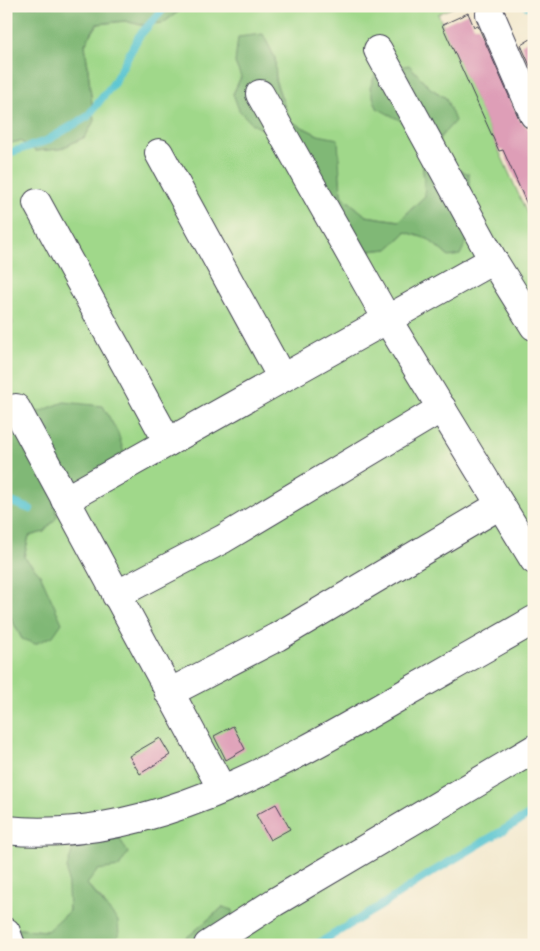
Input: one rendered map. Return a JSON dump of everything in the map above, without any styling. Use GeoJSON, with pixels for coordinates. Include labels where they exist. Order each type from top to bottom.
{"type":"FeatureCollection","features":[{"type":"Feature","properties":{"kind":"street"},"geometry":{"type":"LineString","coordinates":[[490,14],[531,99]]}},
{"type":"Feature","properties":{"kind":"street"},"geometry":{"type":"LineString","coordinates":[[378,50],[494,260],[534,326]]}},
{"type":"Feature","properties":{"kind":"street"},"geometry":{"type":"LineString","coordinates":[[260,94],[388,319],[534,560]]}},
{"type":"Feature","properties":{"kind":"street"},"geometry":{"type":"LineString","coordinates":[[159,153],[282,378]]}},
{"type":"Feature","properties":{"kind":"street"},"geometry":{"type":"LineString","coordinates":[[37,203],[168,442]]}},
{"type":"Feature","properties":{"kind":"street"},"geometry":{"type":"LineString","coordinates":[[65,500],[494,260]]}},
{"type":"Feature","properties":{"kind":"street"},"geometry":{"type":"LineString","coordinates":[[16,408],[222,789]]}},
{"type":"Feature","properties":{"kind":"street"},"geometry":{"type":"LineString","coordinates":[[116,595],[223,539],[442,408]]}},
{"type":"Feature","properties":{"kind":"street"},"geometry":{"type":"LineString","coordinates":[[169,693],[278,638],[500,505]]}},
{"type":"Feature","properties":{"kind":"street"},"geometry":{"type":"LineString","coordinates":[[6,830],[68,832],[114,824],[168,810],[222,789],[331,737],[534,620]]}},
{"type":"Feature","properties":{"kind":"street"},"geometry":{"type":"LineString","coordinates":[[208,945],[275,902],[534,749]]}},
{"type":"Feature","properties":{"kind":"street"},"geometry":{"type":"LineString","coordinates":[[6,932],[11,945]]}},
{"type":"Feature","properties":{"kind":"green space"},"geometry":{"type":"Polygon","coordinates":[[[9,6],[186,6],[163,23],[141,25],[125,21],[97,24],[85,44],[94,121],[85,137],[60,149],[36,151],[20,141],[6,144],[6,35],[9,32],[9,6]]]}},
{"type":"Feature","properties":{"kind":"green space"},"geometry":{"type":"Polygon","coordinates":[[[186,6],[456,6],[438,14],[534,229],[534,812],[429,874],[316,945],[199,945],[223,907],[178,945],[110,945],[119,936],[104,903],[87,884],[119,837],[69,894],[69,911],[48,931],[6,928],[6,608],[22,639],[40,574],[24,557],[29,536],[44,532],[31,415],[6,405],[6,337],[13,323],[6,309],[6,144],[20,141],[36,151],[60,149],[85,137],[94,121],[85,44],[98,24],[125,21],[141,25],[163,23],[186,6]],[[275,58],[241,77],[233,94],[271,132],[346,232],[367,251],[388,249],[406,232],[428,239],[449,257],[435,168],[446,98],[430,88],[409,65],[405,123],[421,144],[425,196],[399,221],[366,216],[341,195],[339,169],[318,135],[290,121],[276,82],[275,58]]]}},
{"type":"Feature","properties":{"kind":"green space"},"geometry":{"type":"Polygon","coordinates":[[[263,34],[275,58],[276,83],[290,121],[318,135],[338,139],[341,195],[366,216],[399,221],[425,196],[421,144],[405,123],[377,108],[370,88],[376,72],[409,65],[430,88],[446,98],[455,121],[437,141],[454,167],[469,174],[469,236],[460,255],[449,257],[428,239],[406,232],[388,249],[367,251],[346,232],[271,133],[252,124],[239,110],[233,94],[241,77],[235,63],[238,37],[263,34]]]}},
{"type":"Feature","properties":{"kind":"green space"},"geometry":{"type":"Polygon","coordinates":[[[64,402],[103,406],[118,433],[124,453],[54,496],[57,517],[44,532],[29,536],[24,557],[40,574],[62,623],[53,636],[35,644],[22,639],[6,608],[6,405],[31,415],[64,402]]]}},
{"type":"Feature","properties":{"kind":"green space"},"geometry":{"type":"Polygon","coordinates":[[[119,837],[128,853],[119,867],[98,870],[87,884],[118,921],[119,936],[110,945],[6,945],[6,928],[47,931],[69,911],[67,868],[74,845],[119,837]]]}},
{"type":"Feature","properties":{"kind":"green space"},"geometry":{"type":"Polygon","coordinates":[[[223,907],[233,910],[233,923],[199,945],[178,945],[223,907]]]}},
{"type":"Feature","properties":{"kind":"building"},"geometry":{"type":"Polygon","coordinates":[[[468,13],[474,27],[478,26],[520,121],[529,129],[534,141],[534,220],[503,150],[499,151],[442,25],[468,13]]]}},
{"type":"Feature","properties":{"kind":"building"},"geometry":{"type":"Polygon","coordinates":[[[534,37],[534,69],[532,70],[521,45],[534,37]]]}},
{"type":"Feature","properties":{"kind":"building"},"geometry":{"type":"Polygon","coordinates":[[[233,726],[245,749],[226,760],[214,736],[233,726]]]}},
{"type":"Feature","properties":{"kind":"building"},"geometry":{"type":"Polygon","coordinates":[[[160,738],[170,755],[140,774],[129,756],[160,738]]]}},
{"type":"Feature","properties":{"kind":"building"},"geometry":{"type":"Polygon","coordinates":[[[276,804],[290,829],[270,840],[256,815],[276,804]]]}},
{"type":"Feature","properties":{"kind":"waterway"},"geometry":{"type":"LineString","coordinates":[[6,154],[46,141],[87,117],[113,84],[139,36],[166,6]]}},
{"type":"Feature","properties":{"kind":"waterway"},"geometry":{"type":"LineString","coordinates":[[6,500],[30,509]]}},
{"type":"Feature","properties":{"kind":"waterway"},"geometry":{"type":"LineString","coordinates":[[316,945],[429,874],[534,812]]}}]}
